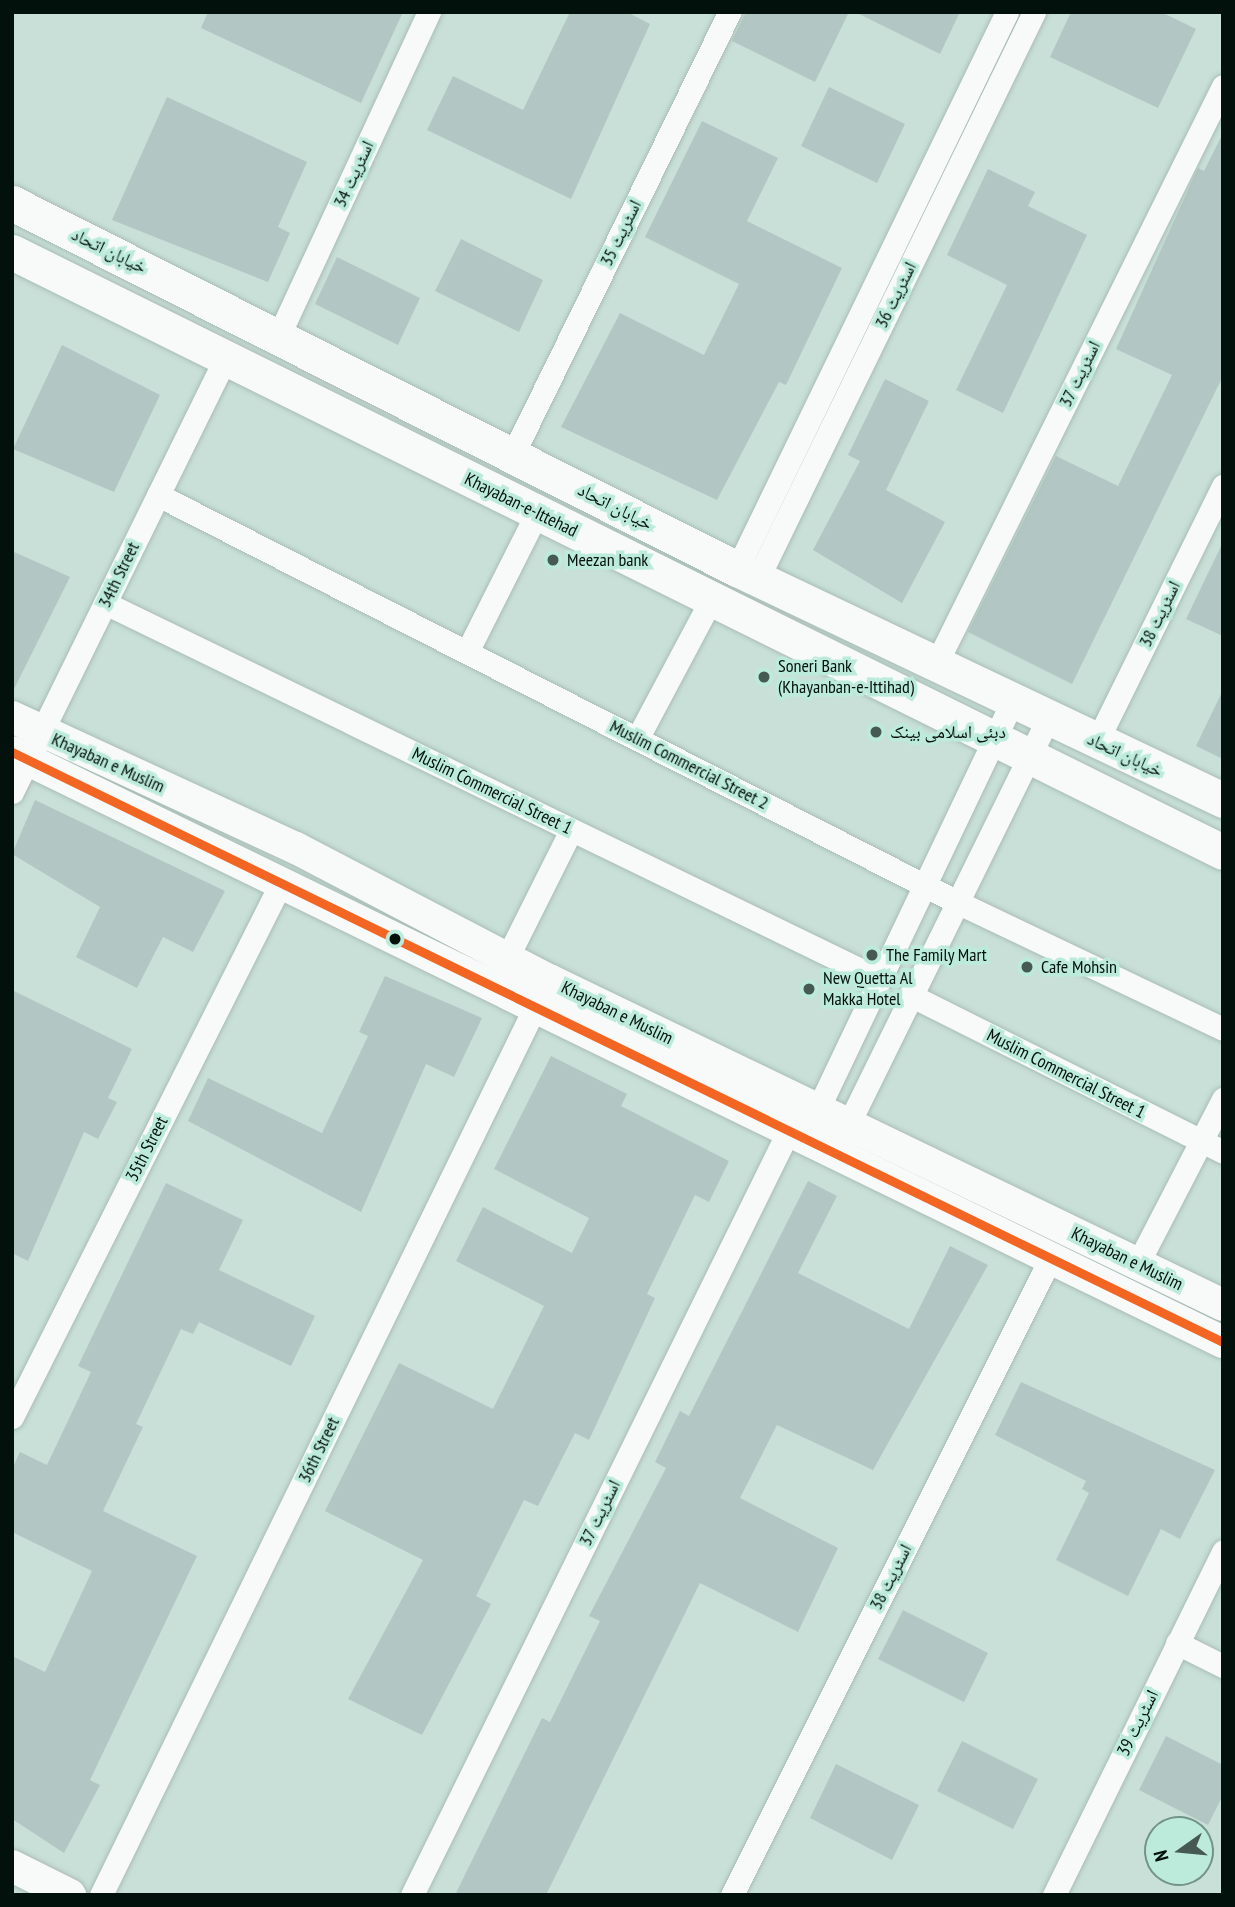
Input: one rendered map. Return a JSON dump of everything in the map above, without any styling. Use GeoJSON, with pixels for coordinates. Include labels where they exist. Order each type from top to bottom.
{"type":"FeatureCollection","features":[{"type":"Feature","properties":{"kind":"main road","name":"خیابان اتحاد"},"geometry":{"type":"LineString","coordinates":[[12,203],[279,335],[748,574],[937,662],[1097,743],[1223,800]]}},
{"type":"Feature","properties":{"kind":"main road","name":"Khayaban-e-Ittehad"},"geometry":{"type":"LineString","coordinates":[[12,252],[1029,759]]}},
{"type":"Feature","properties":{"kind":"main road"},"geometry":{"type":"LineString","coordinates":[[1029,759],[1223,852]]}},
{"type":"Feature","properties":{"kind":"street","name":"اسٹریٹ 34"},"geometry":{"type":"LineString","coordinates":[[279,335],[429,12]]}},
{"type":"Feature","properties":{"kind":"street","name":"اسٹریٹ 35"},"geometry":{"type":"LineString","coordinates":[[513,454],[730,12]]}},
{"type":"Feature","properties":{"kind":"street","name":"اسٹریٹ 36"},"geometry":{"type":"LineString","coordinates":[[748,574],[1007,12]]}},
{"type":"Feature","properties":{"kind":"street","name":"اسٹریٹ 36"},"geometry":{"type":"LineString","coordinates":[[748,574],[1034,12]]}},
{"type":"Feature","properties":{"kind":"street","name":"اسٹریٹ 37"},"geometry":{"type":"LineString","coordinates":[[937,662],[1223,86]]}},
{"type":"Feature","properties":{"kind":"street","name":"34th Street"},"geometry":{"type":"LineString","coordinates":[[12,792],[27,748],[105,603],[226,358]]}},
{"type":"Feature","properties":{"kind":"street","name":"اسٹریٹ 38"},"geometry":{"type":"LineString","coordinates":[[1097,743],[1223,486]]}},
{"type":"Feature","properties":{"kind":"street","name":"Muslim Commercial Street 2"},"geometry":{"type":"LineString","coordinates":[[159,495],[958,903],[1223,1029]]}},
{"type":"Feature","properties":{"kind":"street"},"geometry":{"type":"LineString","coordinates":[[467,652],[537,513]]}},
{"type":"Feature","properties":{"kind":"street"},"geometry":{"type":"LineString","coordinates":[[637,739],[711,600]]}},
{"type":"Feature","properties":{"kind":"street","name":"Muslim Commercial Street 1"},"geometry":{"type":"LineString","coordinates":[[105,603],[879,979]]}},
{"type":"Feature","properties":{"kind":"street"},"geometry":{"type":"LineString","coordinates":[[817,1111],[1013,700]]}},
{"type":"Feature","properties":{"kind":"street","name":"Khayaban e Muslim"},"geometry":{"type":"LineString","coordinates":[[12,717],[27,748],[282,880],[536,1005],[817,1111],[1223,1306]]}},
{"type":"Feature","properties":{"kind":"street"},"geometry":{"type":"LineString","coordinates":[[848,1125],[1048,719]]}},
{"type":"Feature","properties":{"kind":"street","name":"Khayaban e Muslim"},"geometry":{"type":"LineString","coordinates":[[27,748],[397,901],[507,958],[686,1063],[788,1132],[1223,1342]]}},
{"type":"Feature","properties":{"kind":"street"},"geometry":{"type":"LineString","coordinates":[[507,958],[571,830]]}},
{"type":"Feature","properties":{"kind":"street","name":"35th Street"},"geometry":{"type":"LineString","coordinates":[[12,1417],[282,880]]}},
{"type":"Feature","properties":{"kind":"street"},"geometry":{"type":"LineString","coordinates":[[384,930],[397,901]]}},
{"type":"Feature","properties":{"kind":"street","name":"Muslim Commercial Street 1"},"geometry":{"type":"LineString","coordinates":[[910,996],[1223,1152]]}},
{"type":"Feature","properties":{"kind":"street","name":"36th Street"},"geometry":{"type":"LineString","coordinates":[[101,1895],[536,1005]]}},
{"type":"Feature","properties":{"kind":"street"},"geometry":{"type":"LineString","coordinates":[[1138,1263],[1223,1099]]}},
{"type":"Feature","properties":{"kind":"street","name":"اسٹریٹ 37"},"geometry":{"type":"LineString","coordinates":[[412,1895],[788,1132]]}},
{"type":"Feature","properties":{"kind":"street"},"geometry":{"type":"LineString","coordinates":[[978,1223],[991,1193]]}},
{"type":"Feature","properties":{"kind":"street","name":"اسٹریٹ 38"},"geometry":{"type":"LineString","coordinates":[[733,1895],[1050,1259]]}},
{"type":"Feature","properties":{"kind":"street","name":"اسٹریٹ 39"},"geometry":{"type":"LineString","coordinates":[[1054,1895],[1223,1551]]}},
{"type":"Feature","properties":{"kind":"street"},"geometry":{"type":"LineString","coordinates":[[1177,1643],[1223,1666]]}},
{"type":"Feature","properties":{"kind":"street"},"geometry":{"type":"LineString","coordinates":[[12,1866],[70,1895]]}},
{"type":"Feature","properties":{"kind":"building"},"geometry":{"type":"Polygon","coordinates":[[[208,12],[403,12],[361,103],[201,28],[208,12]]]}},
{"type":"Feature","properties":{"kind":"building"},"geometry":{"type":"Polygon","coordinates":[[[570,12],[627,12],[650,24],[571,199],[427,130],[453,76],[523,110],[570,12]]]}},
{"type":"Feature","properties":{"kind":"building"},"geometry":{"type":"Polygon","coordinates":[[[746,12],[849,12],[815,82],[732,41],[746,12]]]}},
{"type":"Feature","properties":{"kind":"building"},"geometry":{"type":"Polygon","coordinates":[[[855,12],[960,12],[940,54],[855,12]]]}},
{"type":"Feature","properties":{"kind":"building"},"geometry":{"type":"Polygon","coordinates":[[[1071,12],[1161,12],[1196,29],[1158,108],[1050,57],[1071,12]]]}},
{"type":"Feature","properties":{"kind":"building"},"geometry":{"type":"Polygon","coordinates":[[[829,87],[905,124],[877,183],[801,146],[829,87]]]}},
{"type":"Feature","properties":{"kind":"building"},"geometry":{"type":"Polygon","coordinates":[[[167,97],[307,162],[278,227],[290,233],[268,282],[112,220],[167,97]]]}},
{"type":"Feature","properties":{"kind":"building"},"geometry":{"type":"Polygon","coordinates":[[[702,121],[778,158],[747,221],[842,268],[786,385],[779,382],[717,500],[561,427],[620,313],[704,355],[739,284],[645,237],[702,121]]]}},
{"type":"Feature","properties":{"kind":"building"},"geometry":{"type":"Polygon","coordinates":[[[1223,133],[1223,376],[1072,684],[968,632],[1056,456],[1118,486],[1172,375],[1116,349],[1198,168],[1204,171],[1223,133]]]}},
{"type":"Feature","properties":{"kind":"building"},"geometry":{"type":"Polygon","coordinates":[[[988,169],[1035,192],[1028,206],[1087,235],[1003,413],[956,390],[1007,285],[947,255],[988,169]]]}},
{"type":"Feature","properties":{"kind":"building"},"geometry":{"type":"Polygon","coordinates":[[[461,239],[543,280],[519,332],[435,291],[461,239]]]}},
{"type":"Feature","properties":{"kind":"building"},"geometry":{"type":"Polygon","coordinates":[[[337,257],[420,298],[398,345],[315,304],[337,257]]]}},
{"type":"Feature","properties":{"kind":"building"},"geometry":{"type":"Polygon","coordinates":[[[62,345],[160,395],[114,492],[13,449],[62,345]]]}},
{"type":"Feature","properties":{"kind":"building"},"geometry":{"type":"Polygon","coordinates":[[[885,379],[929,401],[886,490],[945,522],[902,603],[813,550],[860,461],[848,455],[885,379]]]}},
{"type":"Feature","properties":{"kind":"building"},"geometry":{"type":"Polygon","coordinates":[[[1223,542],[1223,636],[1186,619],[1223,542]]]}},
{"type":"Feature","properties":{"kind":"building"},"geometry":{"type":"Polygon","coordinates":[[[12,551],[70,577],[12,693],[12,551]]]}},
{"type":"Feature","properties":{"kind":"building"},"geometry":{"type":"Polygon","coordinates":[[[1223,690],[1223,759],[1196,746],[1223,690]]]}},
{"type":"Feature","properties":{"kind":"building"},"geometry":{"type":"Polygon","coordinates":[[[35,800],[225,891],[193,952],[163,937],[137,988],[76,957],[100,907],[12,854],[35,800]]]}},
{"type":"Feature","properties":{"kind":"building"},"geometry":{"type":"Polygon","coordinates":[[[385,976],[482,1018],[454,1077],[426,1064],[361,1212],[188,1121],[208,1078],[322,1133],[368,1036],[359,1032],[385,976]]]}},
{"type":"Feature","properties":{"kind":"building"},"geometry":{"type":"Polygon","coordinates":[[[12,990],[132,1049],[108,1098],[117,1102],[98,1139],[84,1132],[28,1261],[12,1253],[12,990]]]}},
{"type":"Feature","properties":{"kind":"building"},"geometry":{"type":"Polygon","coordinates":[[[551,1056],[627,1094],[621,1106],[729,1161],[709,1202],[695,1195],[647,1294],[655,1298],[589,1440],[575,1433],[538,1506],[524,1500],[476,1596],[491,1604],[422,1735],[348,1699],[423,1560],[325,1511],[399,1363],[493,1409],[544,1306],[456,1261],[483,1207],[572,1253],[589,1218],[494,1169],[551,1056]]]}},
{"type":"Feature","properties":{"kind":"building"},"geometry":{"type":"Polygon","coordinates":[[[808,1181],[837,1196],[798,1273],[909,1329],[950,1246],[988,1265],[873,1470],[777,1425],[740,1498],[838,1548],[798,1632],[700,1583],[546,1895],[455,1895],[542,1718],[550,1722],[600,1621],[589,1616],[666,1468],[655,1462],[680,1411],[689,1416],[808,1181]]]}},
{"type":"Feature","properties":{"kind":"building"},"geometry":{"type":"Polygon","coordinates":[[[166,1183],[243,1220],[219,1270],[315,1316],[291,1366],[199,1322],[193,1334],[181,1329],[136,1424],[143,1427],[103,1511],[197,1556],[90,1780],[100,1785],[64,1853],[12,1819],[12,1656],[45,1672],[92,1571],[12,1532],[12,1469],[20,1452],[47,1465],[91,1372],[78,1366],[166,1183]]]}},
{"type":"Feature","properties":{"kind":"building"},"geometry":{"type":"Polygon","coordinates":[[[1021,1382],[1215,1470],[1180,1539],[1161,1529],[1128,1596],[1056,1560],[1089,1493],[1082,1489],[1086,1481],[995,1435],[1021,1382]]]}},
{"type":"Feature","properties":{"kind":"building"},"geometry":{"type":"Polygon","coordinates":[[[903,1610],[988,1653],[964,1702],[878,1659],[903,1610]]]}},
{"type":"Feature","properties":{"kind":"building"},"geometry":{"type":"Polygon","coordinates":[[[1166,1736],[1223,1765],[1223,1795],[1212,1816],[1190,1816],[1139,1790],[1166,1736]]]}},
{"type":"Feature","properties":{"kind":"building"},"geometry":{"type":"Polygon","coordinates":[[[962,1741],[1038,1779],[1013,1829],[937,1791],[962,1741]]]}},
{"type":"Feature","properties":{"kind":"building"},"geometry":{"type":"Polygon","coordinates":[[[836,1764],[919,1805],[892,1860],[810,1818],[836,1764]]]}},
{"type":"Feature","properties":{"kind":"transit line"},"geometry":{"type":"LineString","coordinates":[[12,752],[1223,1342]]}},
{"type":"Feature","properties":{"kind":"place","name":"Meezan bank"},"geometry":{"type":"Point","coordinates":[553,560]}},
{"type":"Feature","properties":{"kind":"place","name":"Soneri Bank (Khayanban-e-Ittihad)"},"geometry":{"type":"Point","coordinates":[764,677]}},
{"type":"Feature","properties":{"kind":"place","name":"دبئی اسلامی بینک"},"geometry":{"type":"Point","coordinates":[876,732]}},
{"type":"Feature","properties":{"kind":"place","name":"The Family Mart"},"geometry":{"type":"Point","coordinates":[872,955]}},
{"type":"Feature","properties":{"kind":"place","name":"Cafe Mohsin"},"geometry":{"type":"Point","coordinates":[1027,967]}},
{"type":"Feature","properties":{"kind":"place","name":"New Quetta Al Makka Hotel"},"geometry":{"type":"Point","coordinates":[809,989]}}]}
